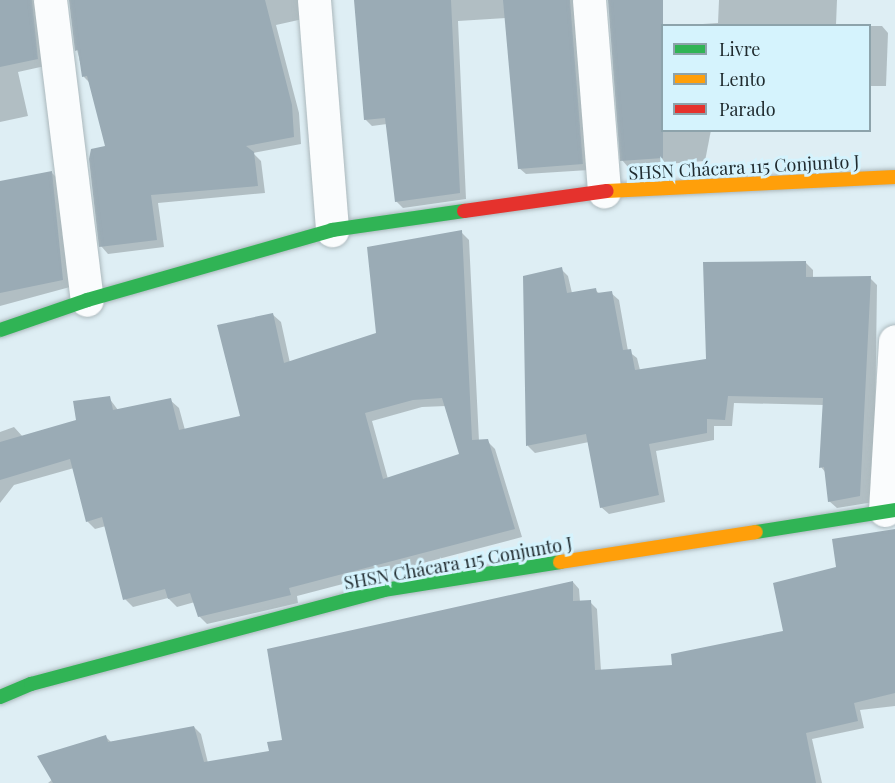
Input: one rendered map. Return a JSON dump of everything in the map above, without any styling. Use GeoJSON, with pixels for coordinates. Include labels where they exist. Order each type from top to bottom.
{"type":"FeatureCollection","features":[{"type":"Feature","properties":{"kind":"street"},"geometry":{"type":"LineString","coordinates":[[50,0],[87,300]]}},
{"type":"Feature","properties":{"kind":"street"},"geometry":{"type":"LineString","coordinates":[[314,0],[332,230]]}},
{"type":"Feature","properties":{"kind":"street"},"geometry":{"type":"LineString","coordinates":[[588,0],[604,192]]}},
{"type":"Feature","properties":{"kind":"street","name":"SHSN Chácara 115 Conjunto J"},"geometry":{"type":"LineString","coordinates":[[0,330],[87,300],[332,230],[604,192],[895,177]]}},
{"type":"Feature","properties":{"kind":"street"},"geometry":{"type":"LineString","coordinates":[[890,510],[895,341]]}},
{"type":"Feature","properties":{"kind":"street","name":"SHSN Chácara 115 Conjunto J"},"geometry":{"type":"LineString","coordinates":[[0,697],[31,684],[384,590],[890,510]]}},
{"type":"Feature","properties":{"kind":"building"},"geometry":{"type":"Polygon","coordinates":[[[0,0],[32,0],[38,59],[0,67],[0,0]]]}},
{"type":"Feature","properties":{"kind":"building"},"geometry":{"type":"Polygon","coordinates":[[[69,0],[265,0],[292,105],[294,137],[246,146],[254,152],[258,186],[151,195],[157,240],[99,247],[89,159],[91,149],[105,146],[87,76],[82,77],[78,50],[75,51],[69,0]]]}},
{"type":"Feature","properties":{"kind":"building"},"geometry":{"type":"Polygon","coordinates":[[[354,0],[451,0],[460,193],[395,202],[385,118],[364,120],[354,0]]]}},
{"type":"Feature","properties":{"kind":"building"},"geometry":{"type":"Polygon","coordinates":[[[503,0],[570,0],[583,164],[518,169],[503,0]]]}},
{"type":"Feature","properties":{"kind":"building"},"geometry":{"type":"Polygon","coordinates":[[[608,0],[663,0],[661,132],[663,132],[663,158],[620,161],[608,0]]]}},
{"type":"Feature","properties":{"kind":"building"},"geometry":{"type":"Polygon","coordinates":[[[52,171],[63,280],[0,293],[0,181],[52,171]]]}},
{"type":"Feature","properties":{"kind":"building"},"geometry":{"type":"Polygon","coordinates":[[[462,230],[472,440],[488,439],[515,529],[289,588],[291,595],[198,617],[190,593],[168,599],[165,589],[123,600],[102,517],[86,522],[70,459],[0,480],[0,442],[76,420],[73,401],[110,396],[113,410],[171,398],[179,430],[240,416],[217,325],[273,313],[284,363],[376,333],[367,247],[462,230]],[[442,398],[413,400],[365,413],[383,479],[459,454],[442,398]]]}},
{"type":"Feature","properties":{"kind":"building"},"geometry":{"type":"Polygon","coordinates":[[[806,261],[806,277],[871,276],[860,496],[828,502],[824,467],[819,468],[823,398],[728,396],[725,420],[707,419],[707,433],[649,444],[659,495],[600,508],[586,434],[526,446],[523,276],[562,267],[567,293],[596,288],[597,293],[612,291],[623,350],[631,349],[635,370],[706,359],[703,262],[806,261]]]}},
{"type":"Feature","properties":{"kind":"building"},"geometry":{"type":"Polygon","coordinates":[[[895,529],[895,693],[854,703],[858,721],[806,733],[816,783],[53,783],[37,756],[106,735],[108,742],[194,726],[204,762],[269,751],[267,742],[282,740],[267,649],[573,581],[573,601],[591,600],[595,670],[672,665],[671,654],[783,631],[773,583],[836,567],[832,539],[895,529]]]}},
{"type":"Feature","properties":{"kind":"traffic: fast"},"geometry":{"type":"LineString","coordinates":[[0,330],[87,300],[332,230],[464,211]]}},
{"type":"Feature","properties":{"kind":"traffic: fast"},"geometry":{"type":"LineString","coordinates":[[756,532],[895,510]]}},
{"type":"Feature","properties":{"kind":"traffic: fast"},"geometry":{"type":"LineString","coordinates":[[0,697],[31,684],[384,590],[560,562]]}},
{"type":"Feature","properties":{"kind":"traffic: slow"},"geometry":{"type":"LineString","coordinates":[[607,191],[895,177]]}},
{"type":"Feature","properties":{"kind":"traffic: slow"},"geometry":{"type":"LineString","coordinates":[[560,562],[756,532]]}},
{"type":"Feature","properties":{"kind":"traffic: jam"},"geometry":{"type":"LineString","coordinates":[[464,211],[607,191]]}}]}
